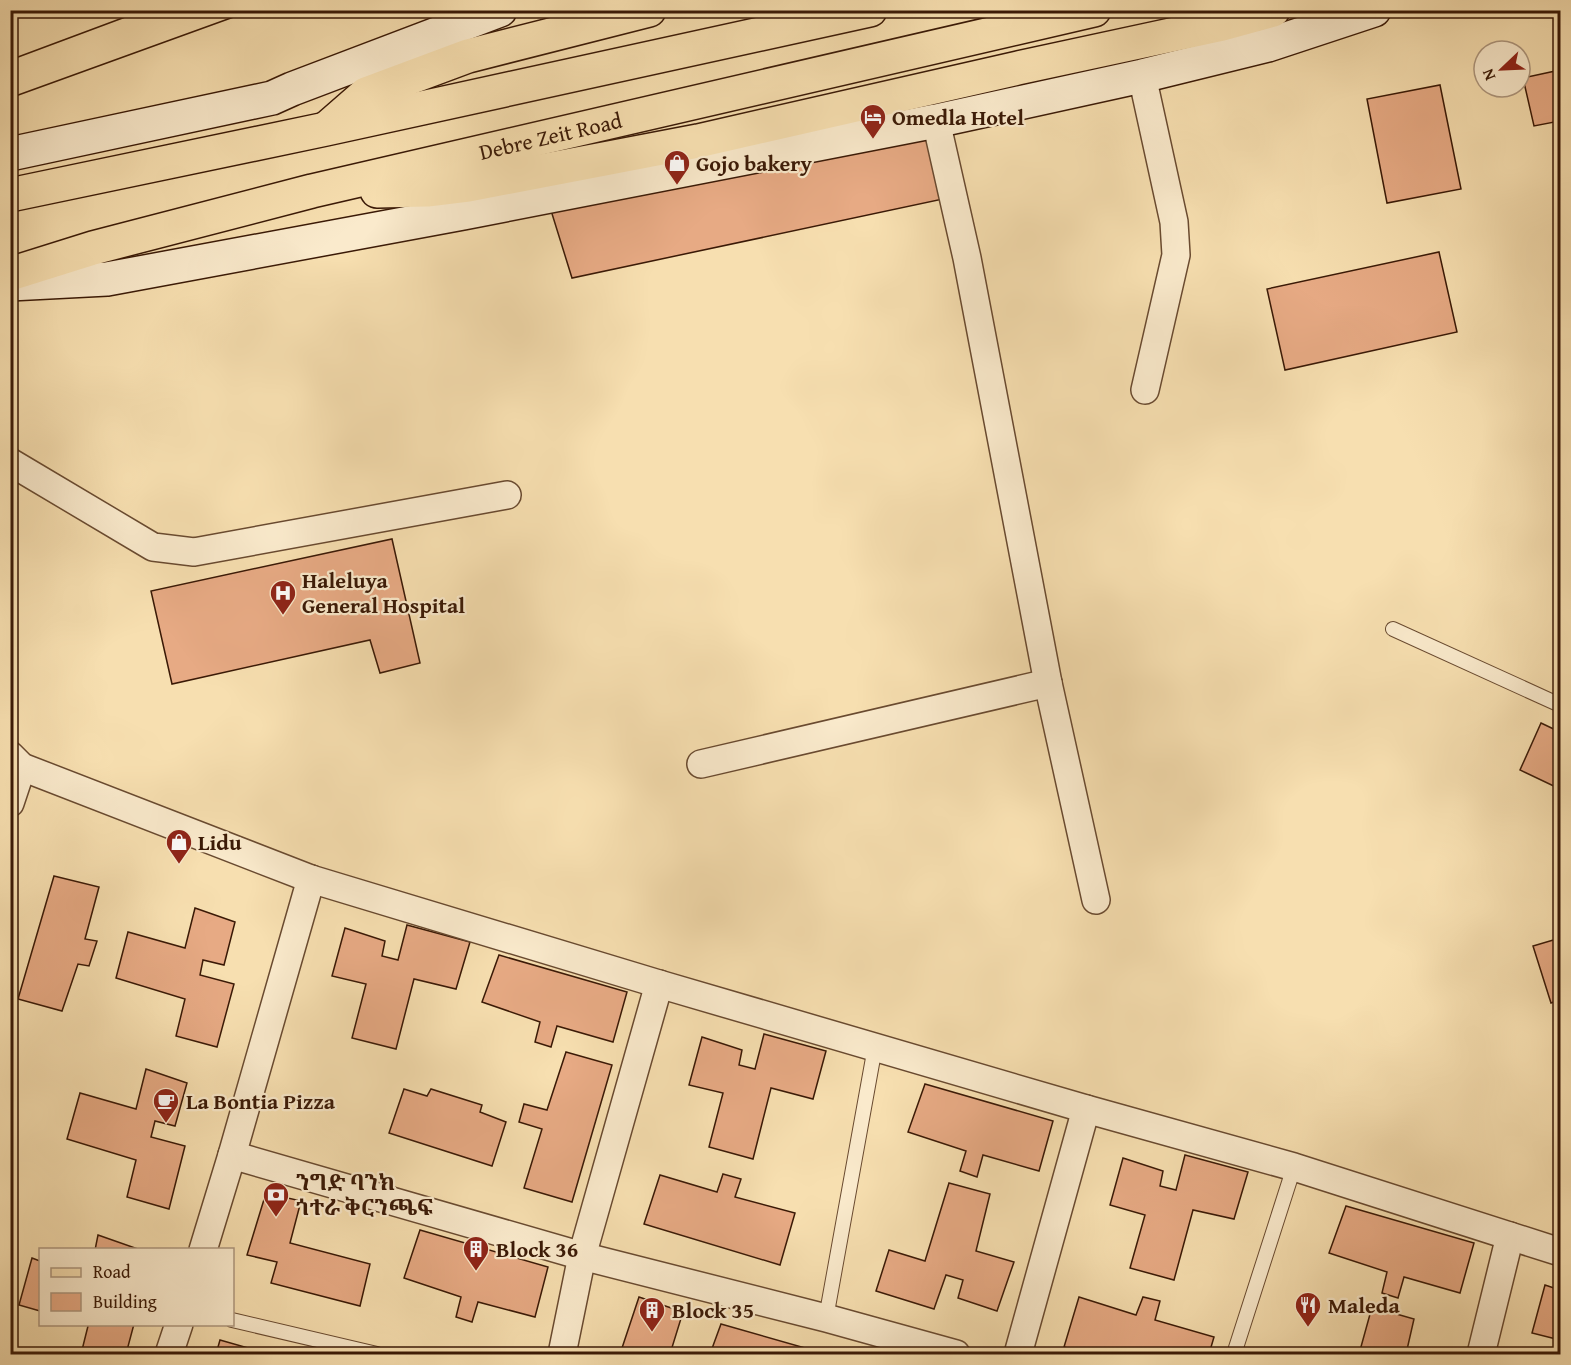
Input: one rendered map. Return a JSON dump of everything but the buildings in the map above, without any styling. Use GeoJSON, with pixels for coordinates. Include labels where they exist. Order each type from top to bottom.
{"type":"FeatureCollection","features":[{"type":"Feature","properties":{"kind":"main road"},"geometry":{"type":"LineString","coordinates":[[10,154],[272,98],[292,88],[500,10]]}},
{"type":"Feature","properties":{"kind":"main road"},"geometry":{"type":"LineString","coordinates":[[326,129],[366,94],[458,60],[649,10]]}},
{"type":"Feature","properties":{"kind":"main road"},"geometry":{"type":"LineString","coordinates":[[10,195],[326,129],[870,10]]}},
{"type":"Feature","properties":{"kind":"main road","name":"Debre Zeit Road"},"geometry":{"type":"LineString","coordinates":[[10,274],[93,248],[312,191],[1094,10]]}},
{"type":"Feature","properties":{"kind":"main road"},"geometry":{"type":"LineString","coordinates":[[312,191],[427,190],[503,178],[698,141],[1222,24],[1273,10]]}},
{"type":"Feature","properties":{"kind":"main road"},"geometry":{"type":"LineString","coordinates":[[10,284],[107,279],[463,213],[936,121],[1142,76],[1268,45],[1374,10]]}},
{"type":"Feature","properties":{"kind":"street"},"geometry":{"type":"LineString","coordinates":[[1142,76],[1174,222],[1176,255],[1145,390]]}},
{"type":"Feature","properties":{"kind":"street"},"geometry":{"type":"LineString","coordinates":[[936,121],[967,258],[1048,683],[1095,900]]}},
{"type":"Feature","properties":{"kind":"street"},"geometry":{"type":"LineString","coordinates":[[10,462],[153,547],[194,552],[507,495]]}},
{"type":"Feature","properties":{"kind":"street"},"geometry":{"type":"LineString","coordinates":[[701,764],[1048,683]]}},
{"type":"Feature","properties":{"kind":"street"},"geometry":{"type":"LineString","coordinates":[[10,803],[16,761],[311,879],[659,984],[1086,1109],[1294,1167],[1560,1252]]}},
{"type":"Feature","properties":{"kind":"street"},"geometry":{"type":"LineString","coordinates":[[204,1248],[311,879]]}},
{"type":"Feature","properties":{"kind":"street"},"geometry":{"type":"LineString","coordinates":[[562,1354],[582,1256],[659,984]]}},
{"type":"Feature","properties":{"kind":"street"},"geometry":{"type":"LineString","coordinates":[[1018,1354],[1086,1109]]}},
{"type":"Feature","properties":{"kind":"street"},"geometry":{"type":"LineString","coordinates":[[232,1155],[582,1256],[826,1318],[956,1354]]}},
{"type":"Feature","properties":{"kind":"street"},"geometry":{"type":"LineString","coordinates":[[1481,1354],[1510,1236]]}},
{"type":"Feature","properties":{"kind":"street"},"geometry":{"type":"LineString","coordinates":[[169,1354],[178,1326]]}},
{"type":"Feature","properties":{"kind":"lane"},"geometry":{"type":"LineString","coordinates":[[1393,629],[1560,705]]}},
{"type":"Feature","properties":{"kind":"lane"},"geometry":{"type":"LineString","coordinates":[[826,1318],[875,1047]]}},
{"type":"Feature","properties":{"kind":"lane"},"geometry":{"type":"LineString","coordinates":[[1234,1354],[1294,1167]]}},
{"type":"Feature","properties":{"kind":"lane"},"geometry":{"type":"LineString","coordinates":[[234,1320],[377,1354]]}},
{"type":"Feature","properties":{"kind":"tram line"},"geometry":{"type":"LineString","coordinates":[[10,60],[144,10]]}},
{"type":"Feature","properties":{"kind":"tram line"},"geometry":{"type":"LineString","coordinates":[[10,98],[253,10]]}},
{"type":"Feature","properties":{"kind":"place","name":"Omedla Hotel"},"geometry":{"type":"Point","coordinates":[873,140]}},
{"type":"Feature","properties":{"kind":"place","name":"Gojo bakery"},"geometry":{"type":"Point","coordinates":[677,186]}},
{"type":"Feature","properties":{"kind":"place","name":"Haleluya General Hospital"},"geometry":{"type":"Point","coordinates":[283,616]}},
{"type":"Feature","properties":{"kind":"place","name":"Lidu"},"geometry":{"type":"Point","coordinates":[179,865]}},
{"type":"Feature","properties":{"kind":"place","name":"La Bontia Pizza"},"geometry":{"type":"Point","coordinates":[166,1124]}},
{"type":"Feature","properties":{"kind":"place","name":"ንግድ ባንክ ጎተራ ቅርንጫፍ"},"geometry":{"type":"Point","coordinates":[276,1218]}},
{"type":"Feature","properties":{"kind":"place","name":"Block 36"},"geometry":{"type":"Point","coordinates":[476,1272]}},
{"type":"Feature","properties":{"kind":"place","name":"Maleda"},"geometry":{"type":"Point","coordinates":[1308,1328]}},
{"type":"Feature","properties":{"kind":"place","name":"Block 35"},"geometry":{"type":"Point","coordinates":[652,1333]}}]}
